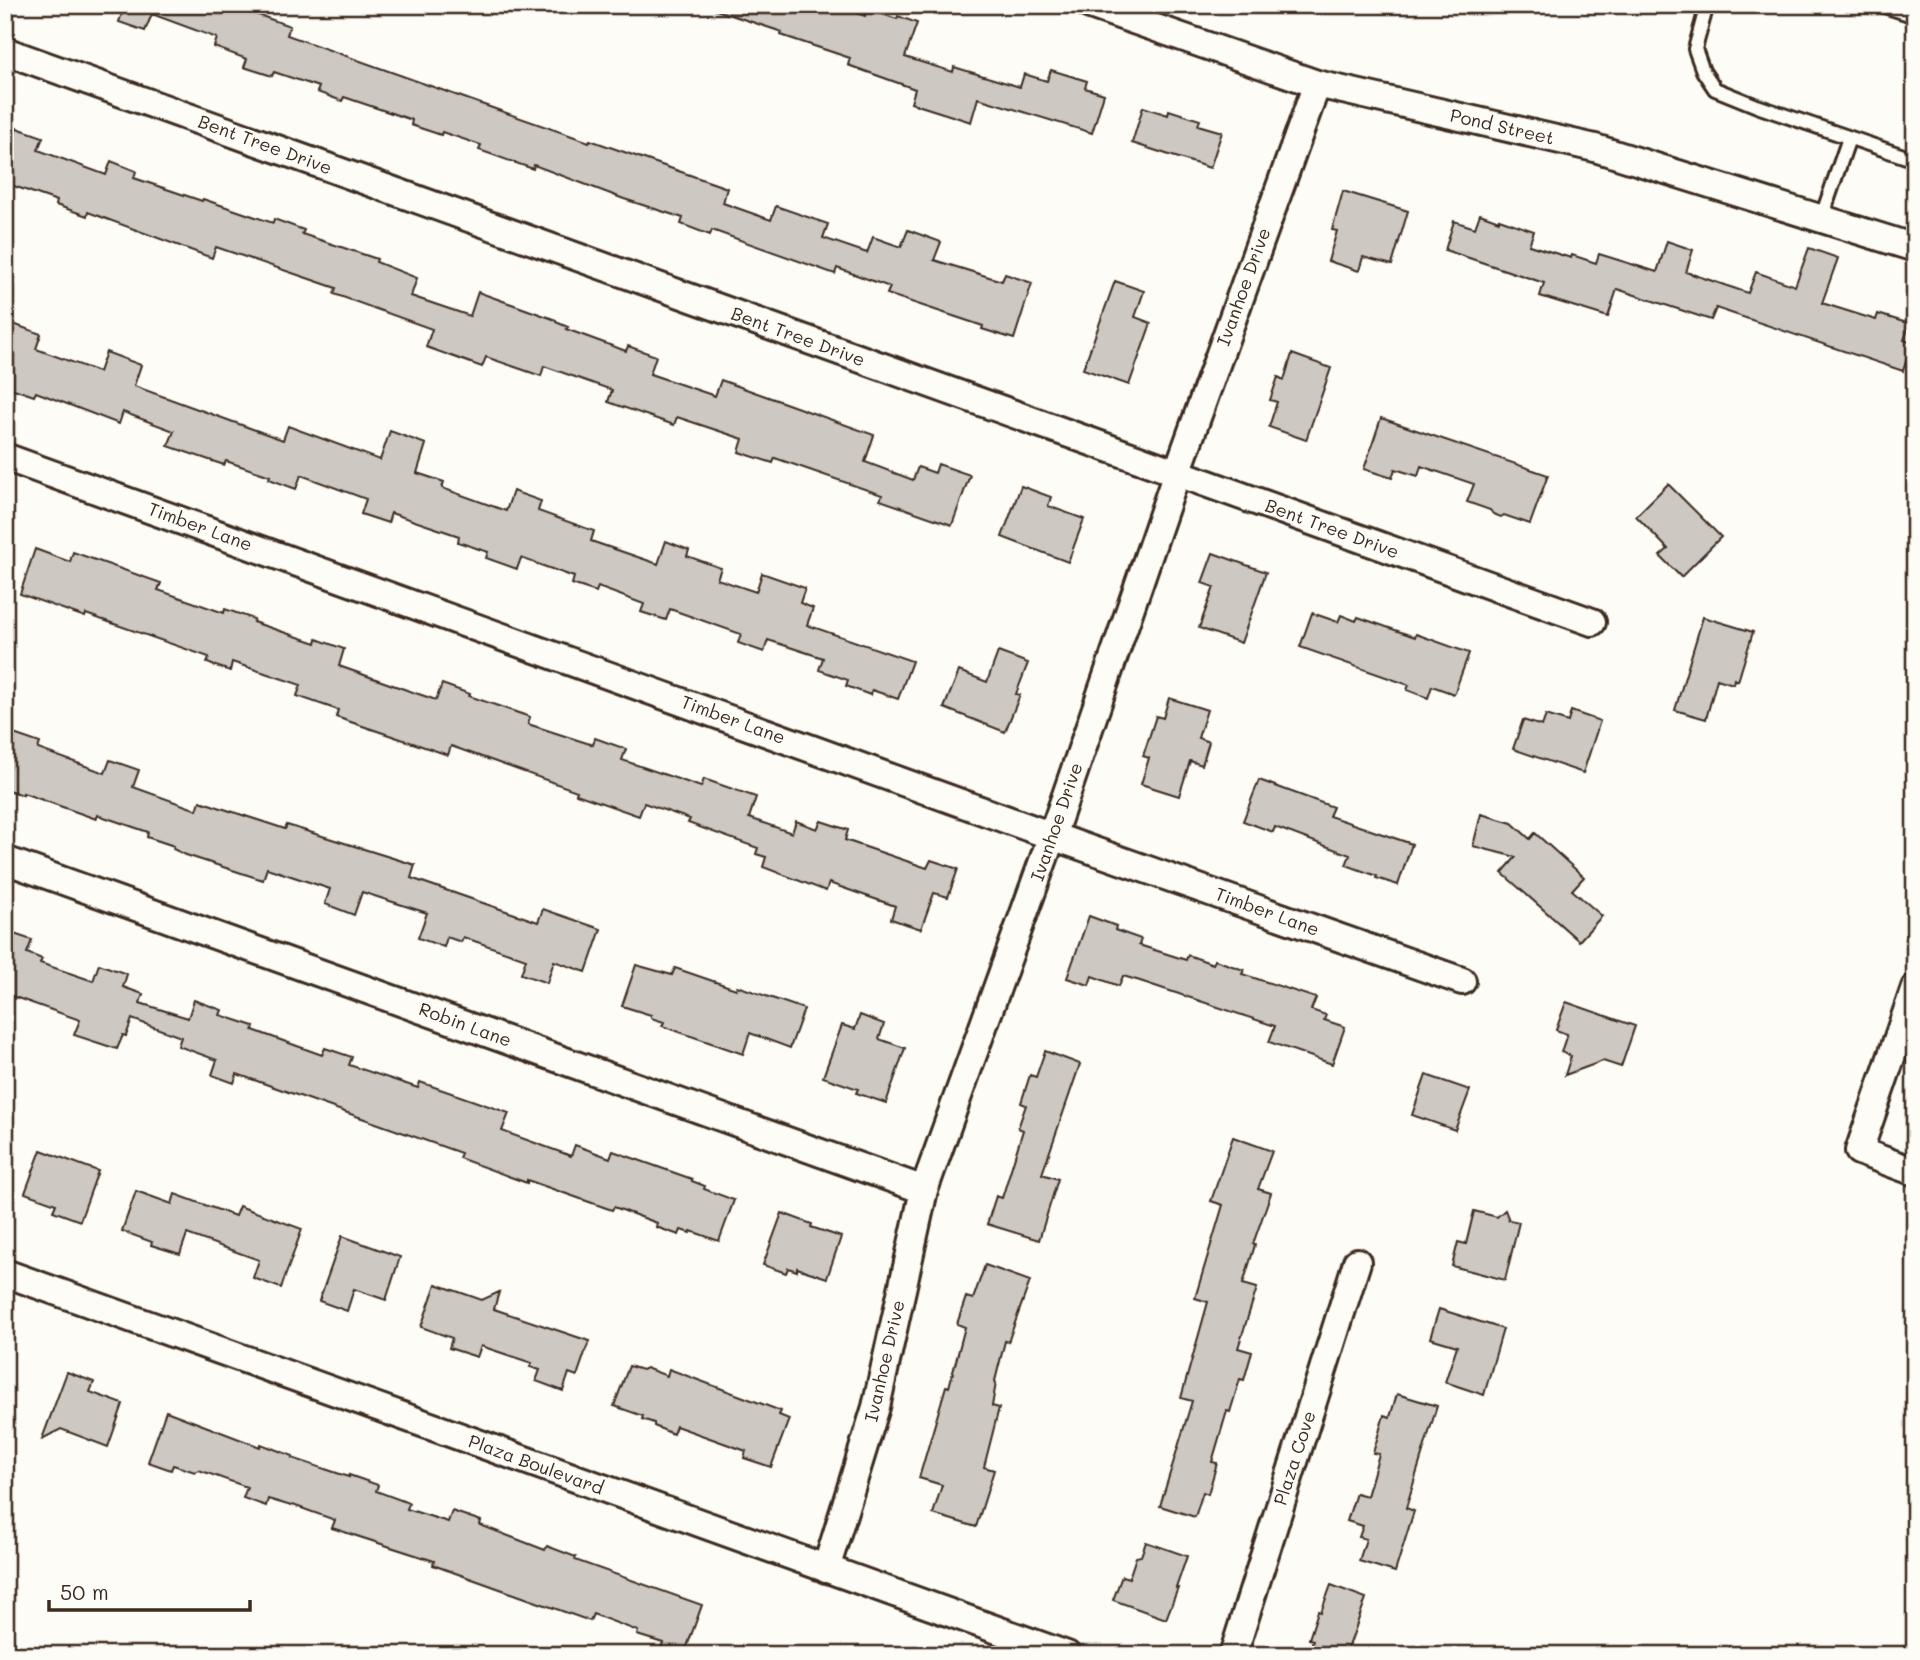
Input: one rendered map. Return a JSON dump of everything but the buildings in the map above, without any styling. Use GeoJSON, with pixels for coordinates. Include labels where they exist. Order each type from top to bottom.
{"type":"FeatureCollection","features":[{"type":"Feature","properties":{"kind":"street","name":"Pond Street"},"geometry":{"type":"LineString","coordinates":[[1102,7],[1317,84],[1595,148],[1915,248]]}},
{"type":"Feature","properties":{"kind":"street","name":"Bent Tree Drive"},"geometry":{"type":"LineString","coordinates":[[5,51],[1592,622]]}},
{"type":"Feature","properties":{"kind":"street","name":"Ivanhoe Drive"},"geometry":{"type":"LineString","coordinates":[[826,1569],[876,1408],[924,1190],[1317,84]]}},
{"type":"Feature","properties":{"kind":"street","name":"Timber Lane"},"geometry":{"type":"LineString","coordinates":[[5,457],[1052,836],[1462,981]]}},
{"type":"Feature","properties":{"kind":"street","name":"Robin Lane"},"geometry":{"type":"LineString","coordinates":[[5,860],[924,1190]]}},
{"type":"Feature","properties":{"kind":"street"},"geometry":{"type":"LineString","coordinates":[[1915,988],[1859,1151],[1915,1172]]}},
{"type":"Feature","properties":{"kind":"street","name":"Plaza Cove"},"geometry":{"type":"LineString","coordinates":[[1233,1655],[1357,1262]]}},
{"type":"Feature","properties":{"kind":"street","name":"Plaza Boulevard"},"geometry":{"type":"LineString","coordinates":[[5,1273],[1068,1655]]}},
{"type":"Feature","properties":{"kind":"lane"},"geometry":{"type":"LineString","coordinates":[[1707,5],[1695,49],[1703,71],[1715,89],[1915,160]]}},
{"type":"Feature","properties":{"kind":"lane"},"geometry":{"type":"LineString","coordinates":[[1881,5],[1915,16]]}},
{"type":"Feature","properties":{"kind":"lane"},"geometry":{"type":"LineString","coordinates":[[1821,219],[1849,138]]}}]}
